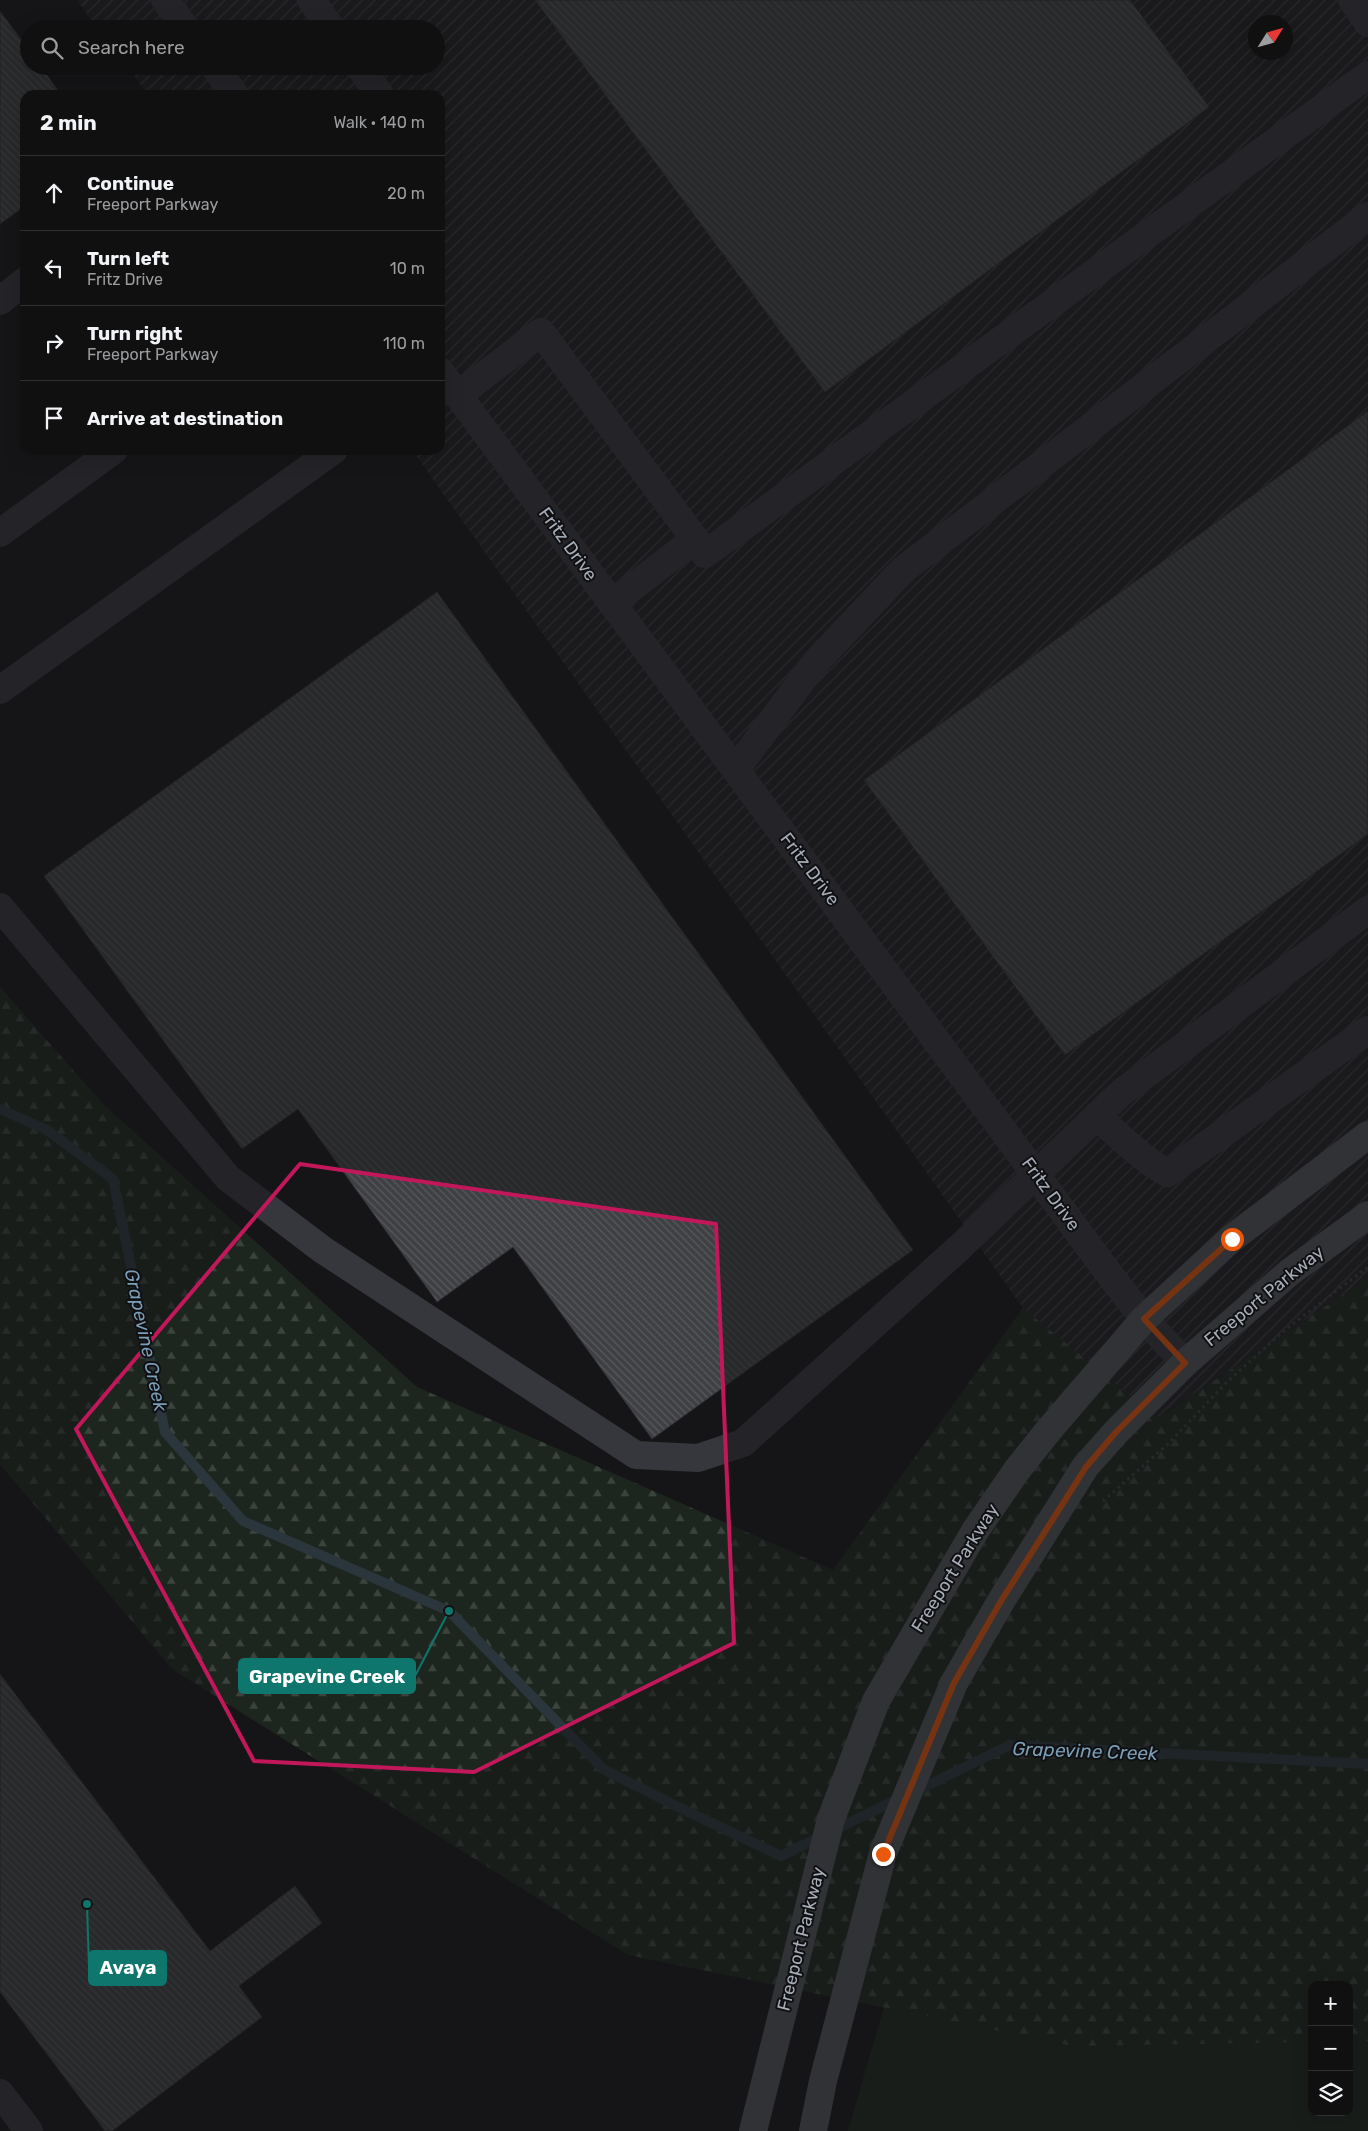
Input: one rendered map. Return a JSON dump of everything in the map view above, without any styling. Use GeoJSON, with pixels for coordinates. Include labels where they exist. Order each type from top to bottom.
{"type":"FeatureCollection","features":[{"type":"Feature","properties":{"kind":"main road","name":"Freeport Parkway"},"geometry":{"type":"LineString","coordinates":[[753,2131],[831,1819],[876,1701],[933,1600],[975,1531],[1017,1470],[1074,1399],[1144,1319],[1232,1239],[1368,1135]]}},
{"type":"Feature","properties":{"kind":"main road","name":"Freeport Parkway"},"geometry":{"type":"LineString","coordinates":[[813,2131],[824,2081],[883,1854],[954,1683],[1001,1601],[1086,1467],[1117,1431],[1185,1363],[1290,1272],[1368,1215]]}},
{"type":"Feature","properties":{"kind":"street"},"geometry":{"type":"LineString","coordinates":[[165,0],[179,20]]}},
{"type":"Feature","properties":{"kind":"street"},"geometry":{"type":"LineString","coordinates":[[311,0],[325,20]]}},
{"type":"Feature","properties":{"kind":"street"},"geometry":{"type":"LineString","coordinates":[[1352,0],[1368,23]]}},
{"type":"Feature","properties":{"kind":"street"},"geometry":{"type":"LineString","coordinates":[[221,75],[231,90]]}},
{"type":"Feature","properties":{"kind":"street"},"geometry":{"type":"LineString","coordinates":[[366,75],[376,90]]}},
{"type":"Feature","properties":{"kind":"street"},"geometry":{"type":"LineString","coordinates":[[458,394],[541,332],[705,554],[1368,76]]}},
{"type":"Feature","properties":{"kind":"street"},"geometry":{"type":"LineString","coordinates":[[736,769],[815,663],[904,569],[1368,216]]}},
{"type":"Feature","properties":{"kind":"street"},"geometry":{"type":"LineString","coordinates":[[0,301],[20,285]]}},
{"type":"Feature","properties":{"kind":"street","name":"Fritz Drive"},"geometry":{"type":"LineString","coordinates":[[445,378],[1144,1319],[1185,1363]]}},
{"type":"Feature","properties":{"kind":"street"},"geometry":{"type":"LineString","coordinates":[[0,534],[107,455]]}},
{"type":"Feature","properties":{"kind":"street"},"geometry":{"type":"LineString","coordinates":[[0,690],[327,455]]}},
{"type":"Feature","properties":{"kind":"street"},"geometry":{"type":"LineString","coordinates":[[612,603],[695,539]]}},
{"type":"Feature","properties":{"kind":"street"},"geometry":{"type":"LineString","coordinates":[[0,907],[228,1178],[323,1250],[636,1456],[698,1458],[743,1443],[959,1248],[1122,1092],[1368,910]]}},
{"type":"Feature","properties":{"kind":"street"},"geometry":{"type":"LineString","coordinates":[[1097,1116],[1132,1149],[1148,1162],[1167,1173],[1368,1030]]}},
{"type":"Feature","properties":{"kind":"street"},"geometry":{"type":"LineString","coordinates":[[0,2093],[29,2131]]}},
{"type":"Feature","properties":{"kind":"path"},"geometry":{"type":"LineString","coordinates":[[1100,1504],[1168,1444],[1228,1381],[1290,1326],[1368,1267]]}},
{"type":"Feature","properties":{"kind":"highlighted area"},"geometry":{"type":"Polygon","coordinates":[[[300,1164],[716,1224],[734,1643],[474,1772],[254,1761],[76,1429],[300,1164]]]}},
{"type":"Feature","properties":{"kind":"shaded area"},"geometry":{"type":"Polygon","coordinates":[[[77,0],[1368,0],[1368,1278],[1157,1418],[1023,1308],[416,455],[445,455],[445,90],[144,90],[134,75],[445,75],[445,20],[91,20],[77,0]]]}},
{"type":"Feature","properties":{"kind":"green space"},"geometry":{"type":"Polygon","coordinates":[[[0,987],[104,1105],[417,1387],[833,1570],[1023,1308],[1158,1418],[1368,1278],[1368,2041],[1353,2042],[1353,1981],[1308,1981],[1308,2042],[1073,2046],[628,1955],[172,1669],[0,1464],[0,987]]]}},
{"type":"Feature","properties":{"kind":"green space"},"geometry":{"type":"Polygon","coordinates":[[[884,2007],[1073,2046],[1308,2042],[1308,2116],[1353,2116],[1353,2042],[1368,2041],[1368,2131],[848,2131],[884,2007]]]}},
{"type":"Feature","properties":{"kind":"building"},"geometry":{"type":"Polygon","coordinates":[[[535,0],[1130,0],[1209,107],[825,392],[535,0]]]}},
{"type":"Feature","properties":{"kind":"building"},"geometry":{"type":"Polygon","coordinates":[[[0,11],[20,38],[20,75],[47,75],[58,90],[20,90],[20,210],[0,224],[0,11]]]}},
{"type":"Feature","properties":{"kind":"building"},"geometry":{"type":"Polygon","coordinates":[[[1368,411],[1368,834],[1065,1055],[864,780],[1368,411]]]}},
{"type":"Feature","properties":{"kind":"building"},"geometry":{"type":"Polygon","coordinates":[[[437,592],[913,1250],[652,1439],[513,1247],[437,1302],[298,1109],[242,1149],[44,876],[437,592]]]}},
{"type":"Feature","properties":{"kind":"building"},"geometry":{"type":"Polygon","coordinates":[[[0,1674],[210,1951],[295,1886],[322,1923],[239,1986],[262,2017],[112,2131],[105,2131],[0,1992],[0,1674]]]}},
{"type":"Feature","properties":{"kind":"waterway","name":"Grapevine Creek"},"geometry":{"type":"LineString","coordinates":[[0,1109],[47,1130],[113,1179],[165,1432],[243,1521],[449,1611],[603,1769],[781,1856],[900,1798]]}},
{"type":"Feature","properties":{"kind":"waterway","name":"Grapevine Creek"},"geometry":{"type":"LineString","coordinates":[[916,1791],[1010,1745],[1368,1764]]}},
{"type":"Feature","properties":{"kind":"place","name":"Grapevine Creek"},"geometry":{"type":"Point","coordinates":[449,1611]}},
{"type":"Feature","properties":{"kind":"place","name":"Avaya"},"geometry":{"type":"Point","coordinates":[87,1904]}},
{"type":"Feature","properties":{"kind":"route"},"geometry":{"type":"LineString","coordinates":[[883,1854],[954,1683],[1001,1601],[1086,1467],[1117,1431],[1185,1363],[1144,1319],[1232,1239]]}}]}
